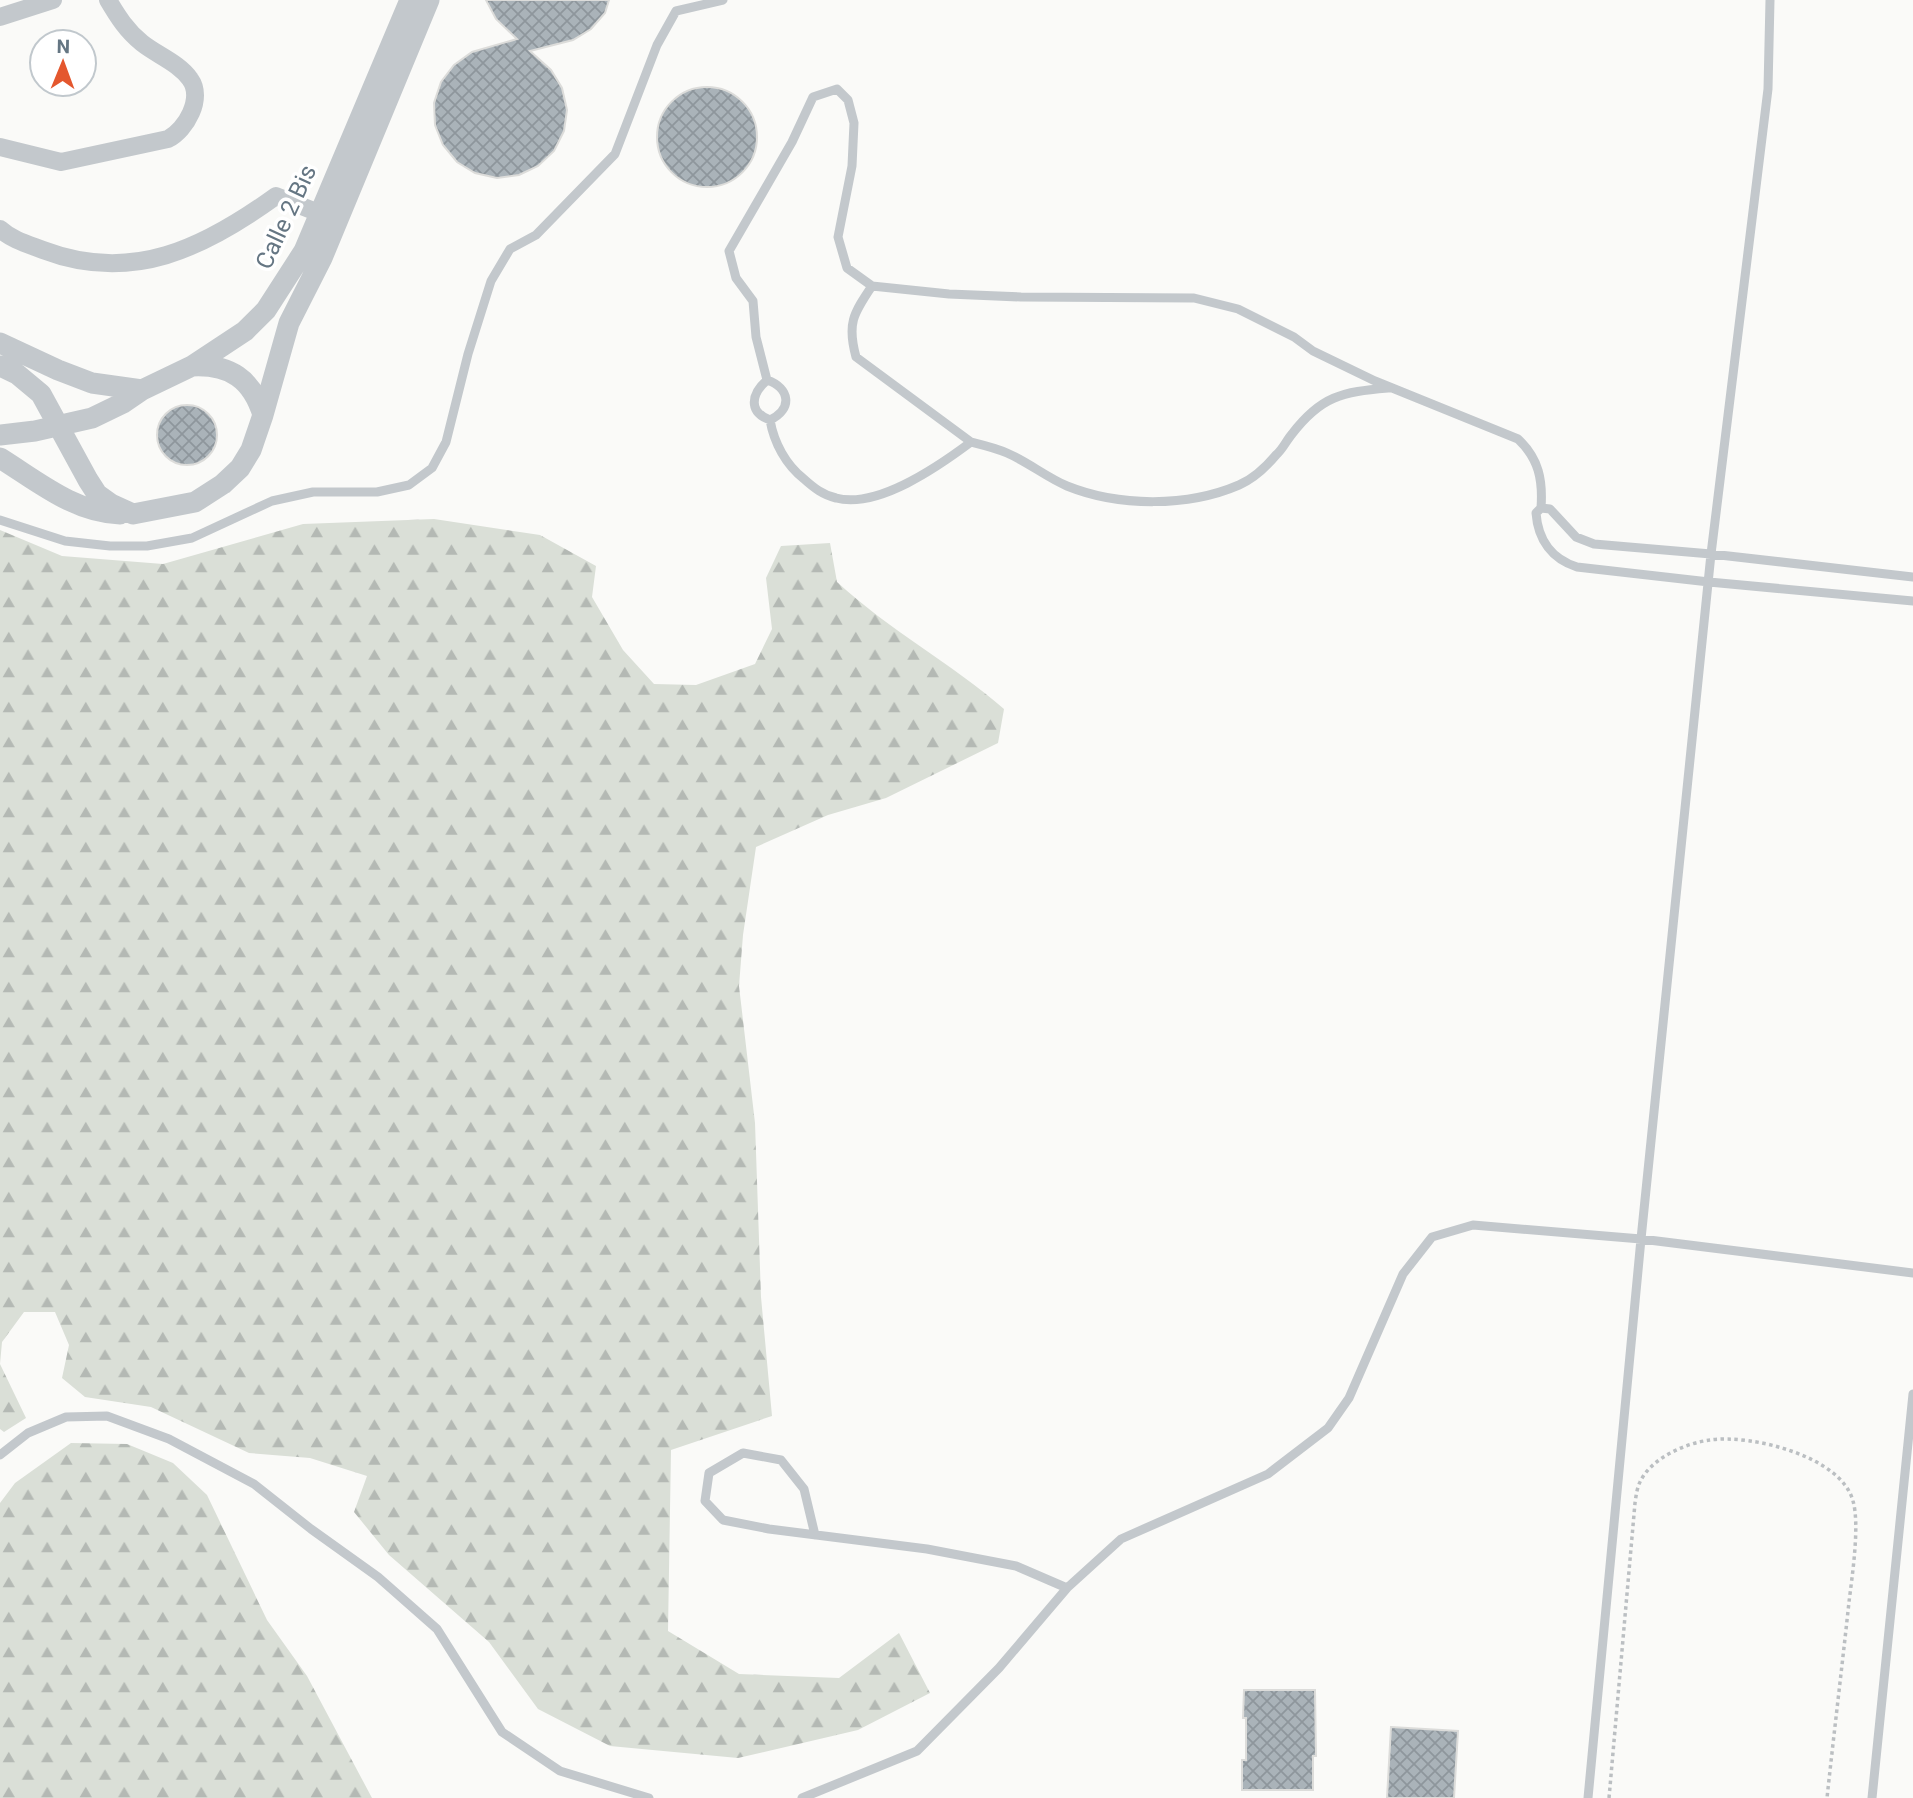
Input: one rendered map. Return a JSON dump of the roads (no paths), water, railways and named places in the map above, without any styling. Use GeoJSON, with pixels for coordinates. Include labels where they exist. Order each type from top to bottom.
{"type":"FeatureCollection","features":[{"type":"Feature","properties":{"kind":"street"},"geometry":{"type":"LineString","coordinates":[[0,17],[53,0]]}},
{"type":"Feature","properties":{"kind":"street"},"geometry":{"type":"LineString","coordinates":[[0,147],[61,162],[169,139],[180,134],[188,122],[196,92],[192,81],[123,25],[108,0]]}},
{"type":"Feature","properties":{"kind":"street","name":"Calle 2 Bis"},"geometry":{"type":"LineString","coordinates":[[0,435],[35,431],[92,418],[123,404],[142,390],[192,366],[245,331],[266,310],[304,251],[410,0]]}},
{"type":"Feature","properties":{"kind":"street","name":"Calle 2 Bis"},"geometry":{"type":"LineString","coordinates":[[0,458],[76,504],[105,513],[133,514],[195,502],[223,484],[240,468],[251,450],[263,415],[289,323],[321,258],[429,0]]}},
{"type":"Feature","properties":{"kind":"street"},"geometry":{"type":"LineString","coordinates":[[0,229],[9,237],[62,257],[122,264],[156,259],[190,247],[227,230],[276,196],[319,213]]}},
{"type":"Feature","properties":{"kind":"street"},"geometry":{"type":"LineString","coordinates":[[0,343],[92,383],[142,390]]}},
{"type":"Feature","properties":{"kind":"street"},"geometry":{"type":"LineString","coordinates":[[192,366],[208,365],[238,376],[250,386],[263,415]]}},
{"type":"Feature","properties":{"kind":"street"},"geometry":{"type":"LineString","coordinates":[[0,366],[31,384],[49,406],[97,494],[133,514]]}},
{"type":"Feature","properties":{"kind":"lane"},"geometry":{"type":"LineString","coordinates":[[0,520],[65,541],[110,546],[147,545],[192,538],[272,500],[313,492],[377,492],[409,485],[432,468],[446,442],[468,354],[491,281],[510,249],[536,235],[615,154],[657,45],[676,11],[723,0]]}},
{"type":"Feature","properties":{"kind":"lane"},"geometry":{"type":"LineString","coordinates":[[1588,1798],[1641,1238],[1711,554],[1768,89],[1770,0]]}},
{"type":"Feature","properties":{"kind":"lane"},"geometry":{"type":"LineString","coordinates":[[767,380],[756,337],[753,301],[736,278],[729,251],[792,142],[813,97],[837,89],[848,100],[854,123],[852,166],[838,237],[847,268],[872,286],[949,294],[1021,297],[1194,298],[1238,309],[1294,337],[1314,351],[1391,387],[1518,439],[1529,450],[1543,482],[1542,508]]}},
{"type":"Feature","properties":{"kind":"lane"},"geometry":{"type":"LineString","coordinates":[[872,286],[853,313],[850,337],[856,357],[971,442],[1006,452],[1066,485],[1091,494],[1159,501],[1213,494],[1241,484],[1261,471],[1306,418],[1330,398],[1391,387]]}},
{"type":"Feature","properties":{"kind":"lane"},"geometry":{"type":"LineString","coordinates":[[767,380],[776,383],[783,390],[786,399],[785,408],[779,416],[770,420],[761,417],[755,408],[754,398],[758,388],[767,380]]}},
{"type":"Feature","properties":{"kind":"lane"},"geometry":{"type":"LineString","coordinates":[[770,420],[773,437],[794,471],[821,493],[838,499],[859,500],[890,490],[940,466],[971,442]]}},
{"type":"Feature","properties":{"kind":"lane"},"geometry":{"type":"LineString","coordinates":[[1913,577],[1594,544],[1576,537],[1549,509],[1542,508],[1536,513],[1539,530],[1548,547],[1563,563],[1577,567],[1913,601]]}},
{"type":"Feature","properties":{"kind":"lane"},"geometry":{"type":"LineString","coordinates":[[802,1798],[917,1751],[999,1668],[1067,1588],[1121,1539],[1268,1474],[1328,1428],[1349,1398],[1403,1274],[1432,1237],[1473,1225],[1641,1238],[1913,1273]]}},
{"type":"Feature","properties":{"kind":"lane"},"geometry":{"type":"LineString","coordinates":[[1872,1798],[1913,1394]]}},
{"type":"Feature","properties":{"kind":"lane"},"geometry":{"type":"LineString","coordinates":[[0,1455],[28,1433],[66,1417],[107,1416],[169,1439],[205,1458],[254,1484],[378,1577],[437,1629],[502,1732],[560,1771],[649,1798]]}},
{"type":"Feature","properties":{"kind":"lane"},"geometry":{"type":"LineString","coordinates":[[815,1535],[804,1489],[781,1460],[743,1453],[709,1473],[705,1501],[723,1520],[769,1529],[815,1535],[927,1549],[1016,1566],[1067,1588]]}}]}
